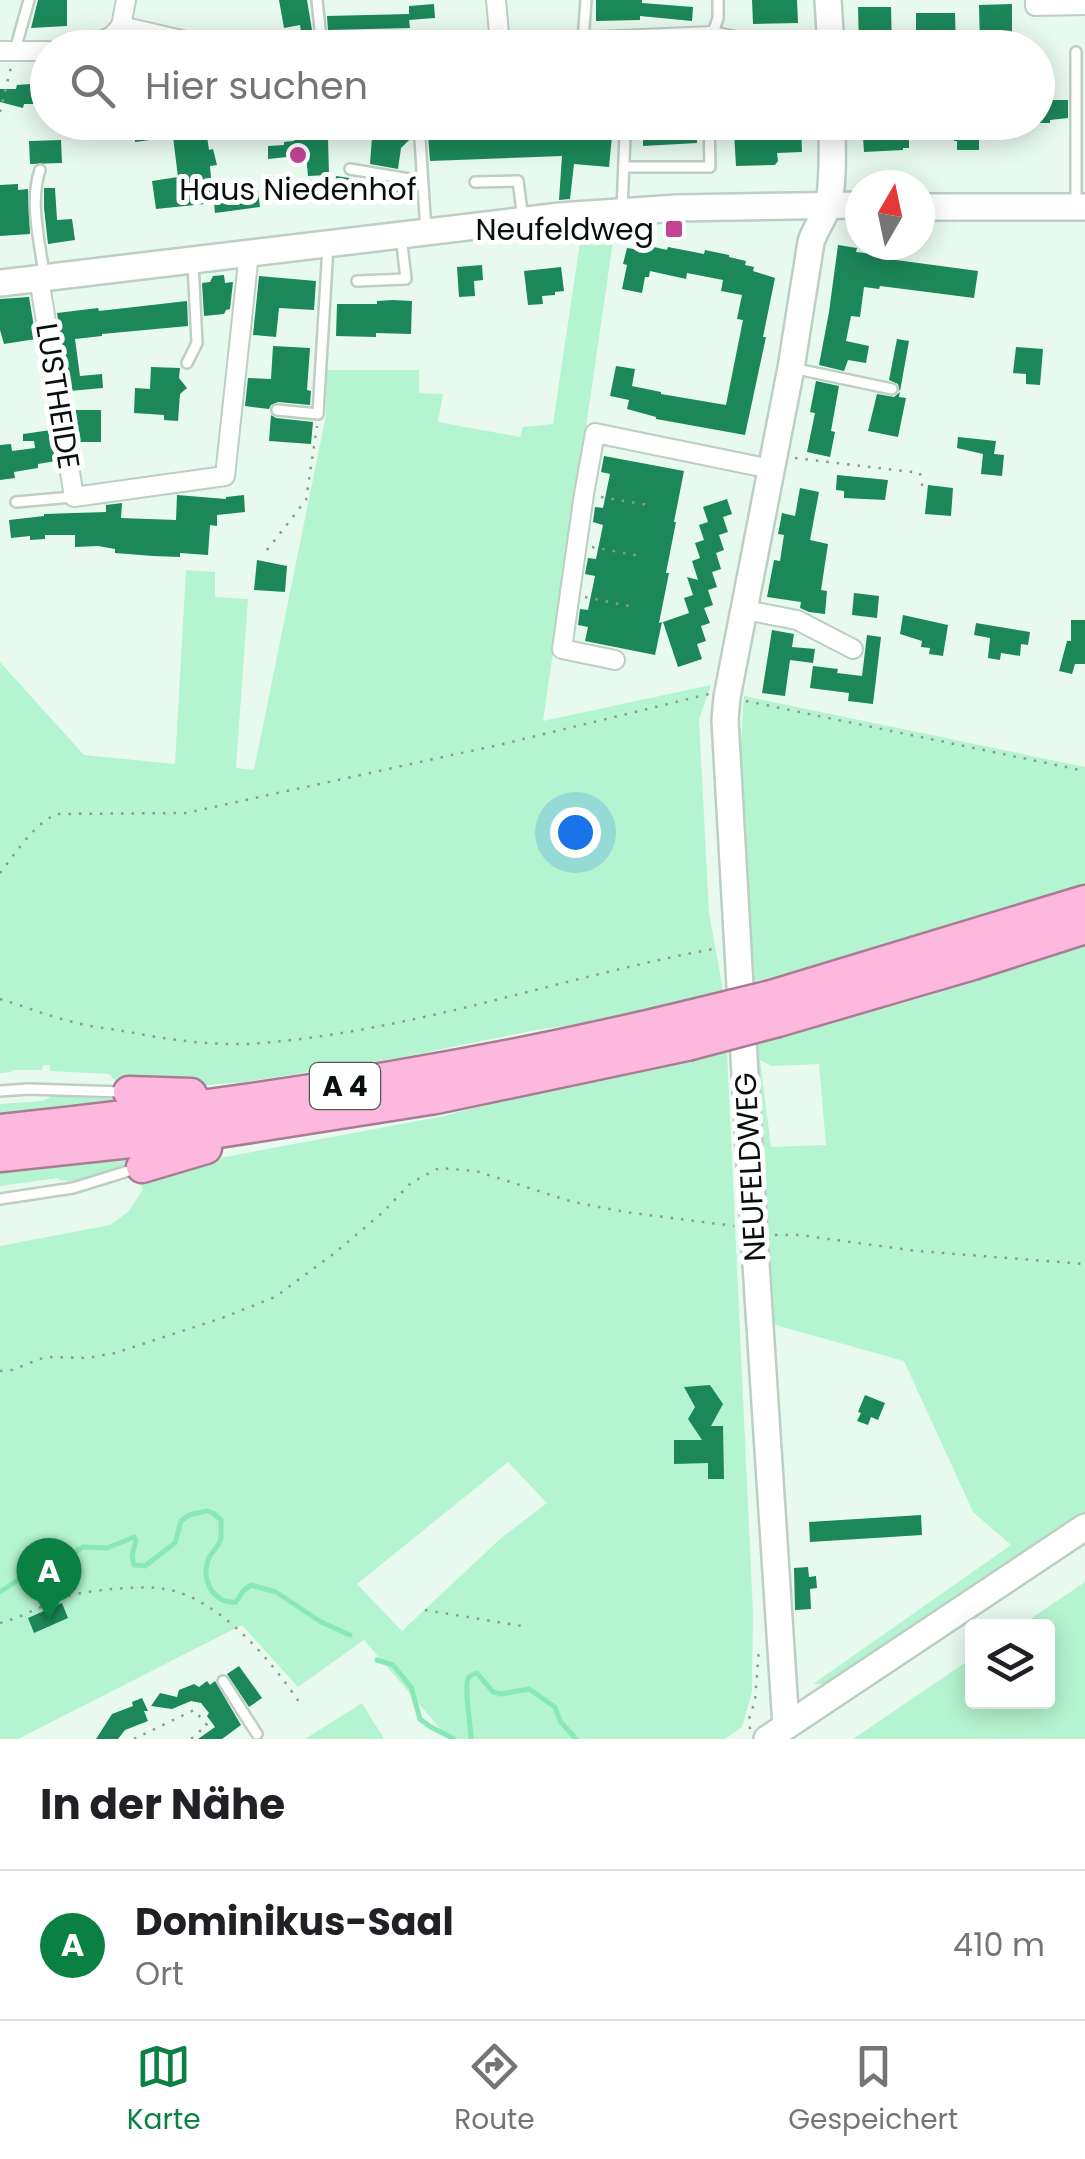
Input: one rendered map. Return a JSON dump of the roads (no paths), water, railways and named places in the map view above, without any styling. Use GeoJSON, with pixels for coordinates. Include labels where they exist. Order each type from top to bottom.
{"type":"FeatureCollection","features":[{"type":"Feature","properties":{"kind":"highway","name":"A 4"},"geometry":{"type":"LineString","coordinates":[[774,1009],[1085,901]]}},
{"type":"Feature","properties":{"kind":"highway","name":"A 4"},"geometry":{"type":"LineString","coordinates":[[0,1156],[275,1124],[436,1098],[774,1009],[973,964],[1085,928]]}},
{"type":"Feature","properties":{"kind":"highway","name":"A 4"},"geometry":{"type":"LineString","coordinates":[[0,1130],[290,1096],[598,1038],[686,1031]]}},
{"type":"Feature","properties":{"kind":"highway"},"geometry":{"type":"LineString","coordinates":[[129,1092],[290,1096]]}},
{"type":"Feature","properties":{"kind":"highway"},"geometry":{"type":"LineString","coordinates":[[142,1167],[275,1124]]}},
{"type":"Feature","properties":{"kind":"main road"},"geometry":{"type":"LineString","coordinates":[[828,0],[830,30]]}},
{"type":"Feature","properties":{"kind":"main road","name":"NEUFELDWEG"},"geometry":{"type":"LineString","coordinates":[[776,1732],[754,1231],[720,696],[745,610],[812,242],[828,205],[832,140]]}},
{"type":"Feature","properties":{"kind":"main road"},"geometry":{"type":"LineString","coordinates":[[0,283],[523,220],[677,208],[845,206]]}},
{"type":"Feature","properties":{"kind":"main road"},"geometry":{"type":"LineString","coordinates":[[935,207],[1080,207]]}},
{"type":"Feature","properties":{"kind":"main road"},"geometry":{"type":"LineString","coordinates":[[776,1732],[1085,1527]]}},
{"type":"Feature","properties":{"kind":"street"},"geometry":{"type":"LineString","coordinates":[[117,30],[126,0]]}},
{"type":"Feature","properties":{"kind":"street"},"geometry":{"type":"LineString","coordinates":[[496,0],[499,30]]}},
{"type":"Feature","properties":{"kind":"street"},"geometry":{"type":"LineString","coordinates":[[1035,3],[1085,5]]}},
{"type":"Feature","properties":{"kind":"street"},"geometry":{"type":"LineString","coordinates":[[121,26],[138,30]]}},
{"type":"Feature","properties":{"kind":"street","name":"LUSTHEIDE"},"geometry":{"type":"LineString","coordinates":[[42,278],[74,496],[225,476],[248,253]]}},
{"type":"Feature","properties":{"kind":"street"},"geometry":{"type":"LineString","coordinates":[[614,660],[562,649],[595,434],[772,462]]}},
{"type":"Feature","properties":{"kind":"street"},"geometry":{"type":"LineString","coordinates":[[745,610],[798,620],[853,649]]}},
{"type":"Feature","properties":{"kind":"lane"},"geometry":{"type":"LineString","coordinates":[[8,51],[29,0]]}},
{"type":"Feature","properties":{"kind":"lane"},"geometry":{"type":"LineString","coordinates":[[317,0],[320,30]]}},
{"type":"Feature","properties":{"kind":"lane"},"geometry":{"type":"LineString","coordinates":[[584,30],[586,0]]}},
{"type":"Feature","properties":{"kind":"lane"},"geometry":{"type":"LineString","coordinates":[[714,30],[718,0]]}},
{"type":"Feature","properties":{"kind":"lane"},"geometry":{"type":"LineString","coordinates":[[1076,52],[1081,72],[1080,207]]}},
{"type":"Feature","properties":{"kind":"lane"},"geometry":{"type":"LineString","coordinates":[[357,281],[406,279],[422,181],[420,140]]}},
{"type":"Feature","properties":{"kind":"lane"},"geometry":{"type":"LineString","coordinates":[[622,212],[625,140]]}},
{"type":"Feature","properties":{"kind":"lane"},"geometry":{"type":"LineString","coordinates":[[624,167],[710,167],[709,140]]}},
{"type":"Feature","properties":{"kind":"lane"},"geometry":{"type":"LineString","coordinates":[[350,168],[422,181]]}},
{"type":"Feature","properties":{"kind":"lane"},"geometry":{"type":"LineString","coordinates":[[40,170],[36,208],[42,278]]}},
{"type":"Feature","properties":{"kind":"lane"},"geometry":{"type":"LineString","coordinates":[[475,182],[518,180],[523,220]]}},
{"type":"Feature","properties":{"kind":"lane"},"geometry":{"type":"LineString","coordinates":[[277,410],[318,414],[328,243]]}},
{"type":"Feature","properties":{"kind":"lane"},"geometry":{"type":"LineString","coordinates":[[187,363],[197,343],[192,259]]}},
{"type":"Feature","properties":{"kind":"lane"},"geometry":{"type":"LineString","coordinates":[[791,368],[892,390]]}},
{"type":"Feature","properties":{"kind":"lane"},"geometry":{"type":"LineString","coordinates":[[16,502],[74,496]]}},
{"type":"Feature","properties":{"kind":"lane"},"geometry":{"type":"LineString","coordinates":[[0,1091],[129,1092]]}},
{"type":"Feature","properties":{"kind":"lane"},"geometry":{"type":"LineString","coordinates":[[0,1200],[73,1188],[142,1167]]}},
{"type":"Feature","properties":{"kind":"lane"},"geometry":{"type":"LineString","coordinates":[[223,1681],[257,1734]]}},
{"type":"Feature","properties":{"kind":"waterway"},"geometry":{"type":"LineString","coordinates":[[0,1592],[83,1547],[107,1548],[134,1537],[134,1565],[145,1566],[175,1543],[181,1521],[207,1511],[221,1520],[221,1538],[206,1568],[208,1583],[216,1595],[236,1602],[251,1585],[276,1592],[321,1622],[350,1635]]}},
{"type":"Feature","properties":{"kind":"waterway"},"geometry":{"type":"LineString","coordinates":[[377,1660],[393,1665],[411,1687],[420,1719],[454,1739]]}},
{"type":"Feature","properties":{"kind":"waterway"},"geometry":{"type":"LineString","coordinates":[[471,1739],[467,1681],[477,1673],[493,1692],[529,1689],[555,1707],[560,1721],[576,1739]]}},
{"type":"Feature","properties":{"kind":"place","name":"Haus Niedenhof"},"geometry":{"type":"Point","coordinates":[298,155]}},
{"type":"Feature","properties":{"kind":"place","name":"Neufeldweg"},"geometry":{"type":"Point","coordinates":[674,229]}},
{"type":"Feature","properties":{"kind":"place","name":"Dominikus-Saal"},"geometry":{"type":"Point","coordinates":[49,1620]}}]}
